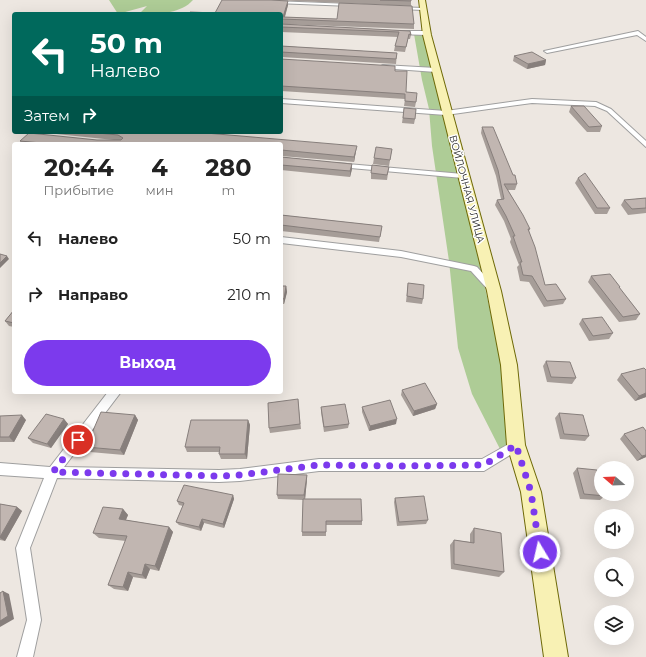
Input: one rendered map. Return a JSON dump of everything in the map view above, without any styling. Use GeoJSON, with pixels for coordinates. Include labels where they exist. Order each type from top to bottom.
{"type":"FeatureCollection","features":[{"type":"Feature","properties":{"kind":"street","name":"ВОЙЛОЧНАЯ УЛИЦА"},"geometry":{"type":"LineString","coordinates":[[422,0],[422,9],[427,33],[446,113],[494,291],[509,365],[516,445],[531,492],[556,657]]}},
{"type":"Feature","properties":{"kind":"street"},"geometry":{"type":"LineString","coordinates":[[272,2],[356,6]]}},
{"type":"Feature","properties":{"kind":"street"},"geometry":{"type":"LineString","coordinates":[[393,7],[422,9]]}},
{"type":"Feature","properties":{"kind":"street"},"geometry":{"type":"LineString","coordinates":[[388,31],[427,33]]}},
{"type":"Feature","properties":{"kind":"street"},"geometry":{"type":"LineString","coordinates":[[547,51],[646,31]]}},
{"type":"Feature","properties":{"kind":"street"},"geometry":{"type":"LineString","coordinates":[[638,33],[646,39]]}},
{"type":"Feature","properties":{"kind":"street"},"geometry":{"type":"LineString","coordinates":[[374,66],[436,70]]}},
{"type":"Feature","properties":{"kind":"street"},"geometry":{"type":"LineString","coordinates":[[283,101],[446,113],[532,101],[596,104],[609,110],[644,141]]}},
{"type":"Feature","properties":{"kind":"street"},"geometry":{"type":"LineString","coordinates":[[329,164],[463,176]]}},
{"type":"Feature","properties":{"kind":"street"},"geometry":{"type":"LineString","coordinates":[[283,240],[401,254],[474,269],[494,291]]}},
{"type":"Feature","properties":{"kind":"street"},"geometry":{"type":"LineString","coordinates":[[25,657],[34,620],[23,548],[53,472],[113,394]]}},
{"type":"Feature","properties":{"kind":"street"},"geometry":{"type":"LineString","coordinates":[[0,469],[29,472],[219,476],[240,475],[319,465],[484,465],[516,445]]}},
{"type":"Feature","properties":{"kind":"green space"},"geometry":{"type":"Polygon","coordinates":[[[109,0],[193,0],[181,9],[170,12],[141,12],[147,6],[125,12],[117,12],[109,0]]]}},
{"type":"Feature","properties":{"kind":"green space"},"geometry":{"type":"Polygon","coordinates":[[[423,33],[425,36],[486,291],[507,393],[516,445],[500,449],[472,394],[458,348],[449,261],[432,146],[429,109],[414,34],[423,33]]]}},
{"type":"Feature","properties":{"kind":"building"},"geometry":{"type":"Polygon","coordinates":[[[222,0],[288,1],[283,17],[283,12],[216,12],[222,0]]]}},
{"type":"Feature","properties":{"kind":"building"},"geometry":{"type":"Polygon","coordinates":[[[380,0],[411,0],[411,1],[380,0]]]}},
{"type":"Feature","properties":{"kind":"building"},"geometry":{"type":"Polygon","coordinates":[[[339,3],[412,6],[414,24],[283,19],[283,17],[337,19],[339,3]]]}},
{"type":"Feature","properties":{"kind":"building"},"geometry":{"type":"Polygon","coordinates":[[[283,24],[410,31],[411,35],[409,34],[406,47],[395,46],[399,32],[283,27],[283,24]]]}},
{"type":"Feature","properties":{"kind":"building"},"geometry":{"type":"Polygon","coordinates":[[[283,46],[397,53],[396,59],[283,52],[283,46]]]}},
{"type":"Feature","properties":{"kind":"building"},"geometry":{"type":"Polygon","coordinates":[[[532,52],[546,60],[528,64],[514,56],[532,52]]]}},
{"type":"Feature","properties":{"kind":"building"},"geometry":{"type":"Polygon","coordinates":[[[283,59],[395,66],[395,71],[407,71],[406,92],[417,93],[416,102],[405,101],[405,94],[283,86],[283,59]]]}},
{"type":"Feature","properties":{"kind":"building"},"geometry":{"type":"Polygon","coordinates":[[[571,106],[584,106],[602,126],[589,127],[571,106]]]}},
{"type":"Feature","properties":{"kind":"building"},"geometry":{"type":"Polygon","coordinates":[[[404,108],[416,109],[415,119],[403,118],[404,108]]]}},
{"type":"Feature","properties":{"kind":"building"},"geometry":{"type":"Polygon","coordinates":[[[482,127],[493,127],[513,175],[515,175],[517,184],[504,184],[530,229],[528,229],[535,247],[545,285],[556,284],[566,299],[547,301],[532,276],[523,275],[520,262],[522,262],[513,236],[515,236],[497,200],[504,199],[498,170],[482,127]]]}},
{"type":"Feature","properties":{"kind":"building"},"geometry":{"type":"Polygon","coordinates":[[[28,134],[97,140],[121,140],[123,138],[118,135],[108,134],[217,134],[357,146],[354,157],[283,150],[283,142],[20,141],[28,134]]]}},
{"type":"Feature","properties":{"kind":"building"},"geometry":{"type":"Polygon","coordinates":[[[376,147],[392,149],[390,160],[374,158],[376,147]]]}},
{"type":"Feature","properties":{"kind":"building"},"geometry":{"type":"Polygon","coordinates":[[[283,157],[352,164],[350,171],[283,165],[283,157]]]}},
{"type":"Feature","properties":{"kind":"building"},"geometry":{"type":"Polygon","coordinates":[[[372,165],[389,167],[387,175],[371,173],[372,165]]]}},
{"type":"Feature","properties":{"kind":"building"},"geometry":{"type":"Polygon","coordinates":[[[585,173],[610,208],[597,208],[578,178],[585,173]]]}},
{"type":"Feature","properties":{"kind":"building"},"geometry":{"type":"Polygon","coordinates":[[[646,198],[646,208],[632,209],[624,200],[646,198]]]}},
{"type":"Feature","properties":{"kind":"building"},"geometry":{"type":"Polygon","coordinates":[[[283,215],[382,226],[380,237],[283,225],[283,215]]]}},
{"type":"Feature","properties":{"kind":"building"},"geometry":{"type":"Polygon","coordinates":[[[0,254],[7,256],[0,263],[0,254]]]}},
{"type":"Feature","properties":{"kind":"building"},"geometry":{"type":"Polygon","coordinates":[[[610,274],[640,314],[623,317],[591,276],[610,274]]]}},
{"type":"Feature","properties":{"kind":"building"},"geometry":{"type":"Polygon","coordinates":[[[408,283],[424,285],[423,299],[407,296],[408,283]]]}},
{"type":"Feature","properties":{"kind":"building"},"geometry":{"type":"Polygon","coordinates":[[[283,286],[286,286],[284,299],[283,286]]]}},
{"type":"Feature","properties":{"kind":"building"},"geometry":{"type":"Polygon","coordinates":[[[12,312],[12,323],[5,321],[12,312]]]}},
{"type":"Feature","properties":{"kind":"building"},"geometry":{"type":"Polygon","coordinates":[[[602,317],[613,333],[593,336],[582,319],[602,317]]]}},
{"type":"Feature","properties":{"kind":"building"},"geometry":{"type":"Polygon","coordinates":[[[546,361],[570,362],[576,378],[551,377],[546,361]]]}},
{"type":"Feature","properties":{"kind":"building"},"geometry":{"type":"Polygon","coordinates":[[[644,368],[646,370],[646,393],[639,396],[621,374],[644,368]]]}},
{"type":"Feature","properties":{"kind":"building"},"geometry":{"type":"Polygon","coordinates":[[[425,383],[437,404],[414,411],[402,390],[425,383]]]}},
{"type":"Feature","properties":{"kind":"building"},"geometry":{"type":"Polygon","coordinates":[[[298,399],[300,424],[269,428],[268,403],[298,399]]]}},
{"type":"Feature","properties":{"kind":"building"},"geometry":{"type":"Polygon","coordinates":[[[390,400],[397,419],[370,426],[362,407],[390,400]]]}},
{"type":"Feature","properties":{"kind":"building"},"geometry":{"type":"Polygon","coordinates":[[[345,404],[349,424],[324,427],[321,407],[345,404]]]}},
{"type":"Feature","properties":{"kind":"building"},"geometry":{"type":"Polygon","coordinates":[[[101,412],[135,415],[120,450],[86,447],[101,412]]]}},
{"type":"Feature","properties":{"kind":"building"},"geometry":{"type":"Polygon","coordinates":[[[559,413],[583,415],[589,436],[564,434],[559,413]]]}},
{"type":"Feature","properties":{"kind":"building"},"geometry":{"type":"Polygon","coordinates":[[[46,414],[64,419],[47,444],[28,438],[46,414]]]}},
{"type":"Feature","properties":{"kind":"building"},"geometry":{"type":"Polygon","coordinates":[[[22,415],[9,437],[0,437],[0,416],[22,415]]]}},
{"type":"Feature","properties":{"kind":"building"},"geometry":{"type":"Polygon","coordinates":[[[191,420],[248,420],[245,454],[219,454],[220,447],[185,447],[191,420]]]}},
{"type":"Feature","properties":{"kind":"building"},"geometry":{"type":"Polygon","coordinates":[[[643,427],[646,431],[646,455],[642,456],[624,434],[643,427]]]}},
{"type":"Feature","properties":{"kind":"building"},"geometry":{"type":"Polygon","coordinates":[[[577,468],[594,470],[594,495],[584,494],[577,468]]]}},
{"type":"Feature","properties":{"kind":"building"},"geometry":{"type":"Polygon","coordinates":[[[278,474],[307,475],[304,495],[277,495],[278,474]]]}},
{"type":"Feature","properties":{"kind":"building"},"geometry":{"type":"Polygon","coordinates":[[[184,485],[233,495],[223,524],[202,519],[199,527],[176,522],[184,503],[177,501],[184,485]]]}},
{"type":"Feature","properties":{"kind":"building"},"geometry":{"type":"Polygon","coordinates":[[[424,496],[428,520],[399,522],[395,498],[424,496]]]}},
{"type":"Feature","properties":{"kind":"building"},"geometry":{"type":"Polygon","coordinates":[[[303,499],[361,499],[362,521],[326,521],[326,532],[302,532],[303,499]]]}},
{"type":"Feature","properties":{"kind":"building"},"geometry":{"type":"Polygon","coordinates":[[[0,504],[17,507],[0,537],[0,504]]]}},
{"type":"Feature","properties":{"kind":"building"},"geometry":{"type":"Polygon","coordinates":[[[103,507],[123,509],[119,519],[169,527],[155,566],[145,564],[142,575],[128,572],[123,587],[108,585],[127,536],[93,533],[103,507]]]}},
{"type":"Feature","properties":{"kind":"building"},"geometry":{"type":"Polygon","coordinates":[[[474,528],[501,533],[504,572],[454,564],[454,540],[474,543],[474,528]]]}},
{"type":"Feature","properties":{"kind":"building"},"geometry":{"type":"Polygon","coordinates":[[[3,591],[8,616],[0,621],[0,593],[3,591]]]}},
{"type":"Feature","properties":{"kind":"route"},"geometry":{"type":"LineString","coordinates":[[78,440],[53,472],[152,473],[219,476],[240,475],[319,465],[484,465],[516,445],[531,492],[540,552]]}}]}
